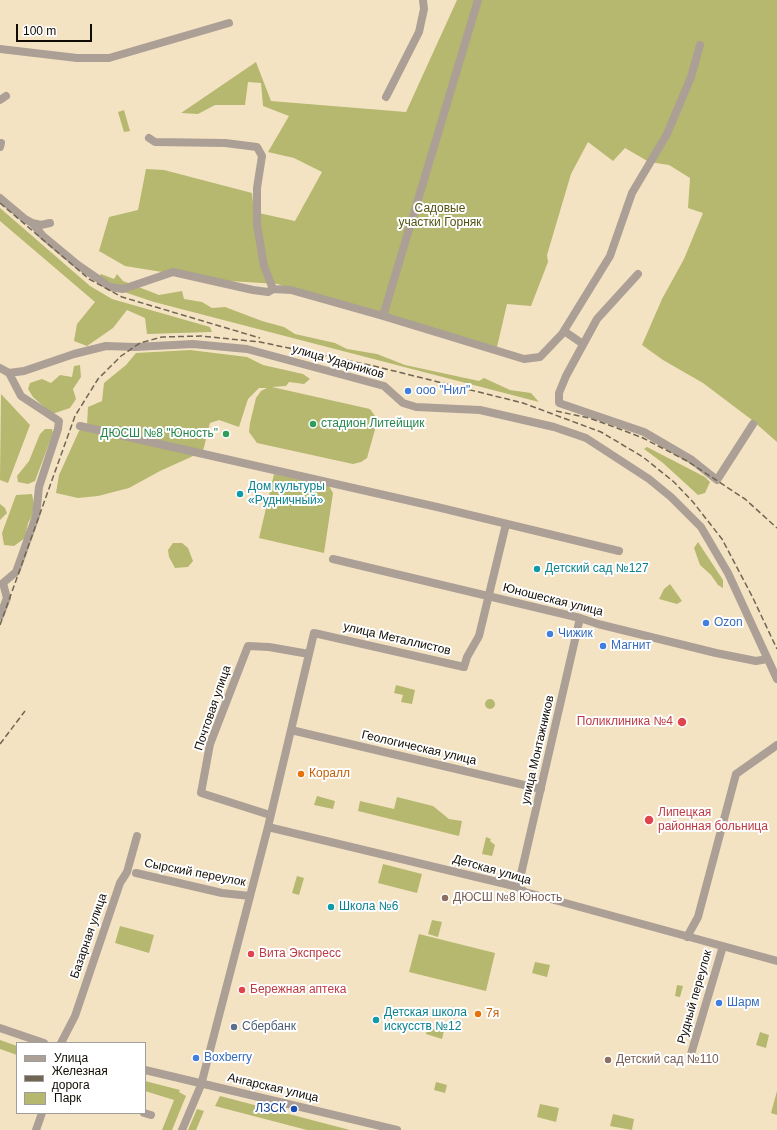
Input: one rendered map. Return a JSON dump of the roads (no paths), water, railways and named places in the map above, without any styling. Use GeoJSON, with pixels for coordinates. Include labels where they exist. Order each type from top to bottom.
{"type":"FeatureCollection","features":[{"type":"Feature","properties":{"kind":"street"},"geometry":{"type":"LineString","coordinates":[[386,97],[419,32],[424,9],[423,0]]}},
{"type":"Feature","properties":{"kind":"street"},"geometry":{"type":"LineString","coordinates":[[383,316],[478,0]]}},
{"type":"Feature","properties":{"kind":"street"},"geometry":{"type":"LineString","coordinates":[[0,49],[77,58],[109,58],[229,23]]}},
{"type":"Feature","properties":{"kind":"street"},"geometry":{"type":"LineString","coordinates":[[0,198],[32,223],[43,236],[78,265],[110,287],[123,290],[173,272],[252,290],[268,292],[273,289],[290,290],[529,359],[540,356],[564,331],[610,256],[632,192],[667,134],[691,77],[700,45]]}},
{"type":"Feature","properties":{"kind":"street"},"geometry":{"type":"LineString","coordinates":[[150,138],[156,142],[225,143],[258,147],[262,156],[257,188],[257,226],[264,266],[273,289]]}},
{"type":"Feature","properties":{"kind":"street"},"geometry":{"type":"LineString","coordinates":[[32,223],[50,223]]}},
{"type":"Feature","properties":{"kind":"street"},"geometry":{"type":"LineString","coordinates":[[638,274],[597,319],[566,376],[559,393],[559,403],[644,432],[692,460],[717,480],[753,424]]}},
{"type":"Feature","properties":{"kind":"street"},"geometry":{"type":"LineString","coordinates":[[564,331],[583,344]]}},
{"type":"Feature","properties":{"kind":"street","name":"улица Ударников"},"geometry":{"type":"LineString","coordinates":[[9,373],[24,371],[74,354],[106,346],[135,347],[193,344],[247,349],[384,386],[403,403],[416,407],[480,410],[554,427],[586,438],[649,479],[701,527],[728,573],[767,659]]}},
{"type":"Feature","properties":{"kind":"street"},"geometry":{"type":"LineString","coordinates":[[0,368],[9,373],[21,396],[59,422],[39,487],[36,516],[16,572],[3,583],[7,598],[0,616]]}},
{"type":"Feature","properties":{"kind":"street"},"geometry":{"type":"LineString","coordinates":[[80,426],[620,551]]}},
{"type":"Feature","properties":{"kind":"street"},"geometry":{"type":"LineString","coordinates":[[489,596],[506,524]]}},
{"type":"Feature","properties":{"kind":"street","name":"Юношеская улица"},"geometry":{"type":"LineString","coordinates":[[333,559],[580,618],[716,654],[756,661],[767,659]]}},
{"type":"Feature","properties":{"kind":"street","name":"улица Металлистов"},"geometry":{"type":"LineString","coordinates":[[309,654],[314,633],[464,667],[466,657],[479,636],[489,596]]}},
{"type":"Feature","properties":{"kind":"street","name":"улица Монтажников"},"geometry":{"type":"LineString","coordinates":[[518,887],[580,618]]}},
{"type":"Feature","properties":{"kind":"street","name":"Почтовая улица"},"geometry":{"type":"LineString","coordinates":[[270,815],[201,793],[210,744],[248,646],[269,647],[309,654]]}},
{"type":"Feature","properties":{"kind":"street"},"geometry":{"type":"LineString","coordinates":[[182,1130],[201,1084],[268,827],[309,654]]}},
{"type":"Feature","properties":{"kind":"street"},"geometry":{"type":"LineString","coordinates":[[767,659],[777,679]]}},
{"type":"Feature","properties":{"kind":"street","name":"Геологическая улица"},"geometry":{"type":"LineString","coordinates":[[291,730],[541,789]]}},
{"type":"Feature","properties":{"kind":"street"},"geometry":{"type":"LineString","coordinates":[[687,937],[698,917],[736,774],[777,746]]}},
{"type":"Feature","properties":{"kind":"street","name":"Детская улица"},"geometry":{"type":"LineString","coordinates":[[268,827],[518,887],[525,892],[777,961]]}},
{"type":"Feature","properties":{"kind":"street","name":"Базарная улица"},"geometry":{"type":"LineString","coordinates":[[62,1042],[75,1016],[120,883],[127,872],[137,836]]}},
{"type":"Feature","properties":{"kind":"street","name":"Сырский переулок"},"geometry":{"type":"LineString","coordinates":[[136,873],[222,892],[250,896]]}},
{"type":"Feature","properties":{"kind":"street","name":"Рудный переулок"},"geometry":{"type":"LineString","coordinates":[[691,1054],[722,946]]}},
{"type":"Feature","properties":{"kind":"street"},"geometry":{"type":"LineString","coordinates":[[0,1028],[41,1042]]}},
{"type":"Feature","properties":{"kind":"street","name":"Ангарская улица"},"geometry":{"type":"LineString","coordinates":[[146,1070],[397,1130]]}},
{"type":"Feature","properties":{"kind":"street"},"geometry":{"type":"LineString","coordinates":[[36,1130],[42,1114]]}},
{"type":"Feature","properties":{"kind":"railway"},"geometry":{"type":"LineString","coordinates":[[0,203],[89,279],[122,297],[260,338]]}},
{"type":"Feature","properties":{"kind":"railway"},"geometry":{"type":"LineString","coordinates":[[0,625],[75,416],[98,379],[121,356],[140,343],[162,337],[201,336],[260,342],[374,366],[523,403],[601,432],[643,457],[674,482],[693,502],[722,539],[752,596],[777,649]]}},
{"type":"Feature","properties":{"kind":"railway"},"geometry":{"type":"LineString","coordinates":[[556,411],[589,418],[617,428],[643,438],[687,461],[745,499],[777,528]]}},
{"type":"Feature","properties":{"kind":"railway"},"geometry":{"type":"LineString","coordinates":[[0,744],[25,711]]}},
{"type":"Feature","properties":{"kind":"place","name":"ооо \"Нил\""},"geometry":{"type":"Point","coordinates":[408,391]}},
{"type":"Feature","properties":{"kind":"place","name":"стадион Литейщик"},"geometry":{"type":"Point","coordinates":[313,424]}},
{"type":"Feature","properties":{"kind":"place","name":"ДЮСШ №8 \"Юность\""},"geometry":{"type":"Point","coordinates":[226,434]}},
{"type":"Feature","properties":{"kind":"place","name":"Дом культуры «Рудничный»"},"geometry":{"type":"Point","coordinates":[240,494]}},
{"type":"Feature","properties":{"kind":"place","name":"Детский сад №127"},"geometry":{"type":"Point","coordinates":[537,569]}},
{"type":"Feature","properties":{"kind":"place","name":"Ozon"},"geometry":{"type":"Point","coordinates":[706,623]}},
{"type":"Feature","properties":{"kind":"place","name":"Чижик"},"geometry":{"type":"Point","coordinates":[550,634]}},
{"type":"Feature","properties":{"kind":"place","name":"Магнит"},"geometry":{"type":"Point","coordinates":[603,646]}},
{"type":"Feature","properties":{"kind":"place","name":"Поликлиника №4"},"geometry":{"type":"Point","coordinates":[682,722]}},
{"type":"Feature","properties":{"kind":"place","name":"Коралл"},"geometry":{"type":"Point","coordinates":[301,774]}},
{"type":"Feature","properties":{"kind":"place","name":"Липецкая районная больница"},"geometry":{"type":"Point","coordinates":[649,820]}},
{"type":"Feature","properties":{"kind":"place","name":"ДЮСШ №8 Юность"},"geometry":{"type":"Point","coordinates":[445,898]}},
{"type":"Feature","properties":{"kind":"place","name":"Школа №6"},"geometry":{"type":"Point","coordinates":[331,907]}},
{"type":"Feature","properties":{"kind":"place","name":"Вита Экспресс"},"geometry":{"type":"Point","coordinates":[251,954]}},
{"type":"Feature","properties":{"kind":"place","name":"Бережная аптека"},"geometry":{"type":"Point","coordinates":[242,990]}},
{"type":"Feature","properties":{"kind":"place","name":"Шарм"},"geometry":{"type":"Point","coordinates":[719,1003]}},
{"type":"Feature","properties":{"kind":"place","name":"7я"},"geometry":{"type":"Point","coordinates":[478,1014]}},
{"type":"Feature","properties":{"kind":"place","name":"Детская школа искусств №12"},"geometry":{"type":"Point","coordinates":[376,1020]}},
{"type":"Feature","properties":{"kind":"place","name":"Сбербанк"},"geometry":{"type":"Point","coordinates":[234,1027]}},
{"type":"Feature","properties":{"kind":"place","name":"Boxberry"},"geometry":{"type":"Point","coordinates":[196,1058]}},
{"type":"Feature","properties":{"kind":"place","name":"Детский сад №110"},"geometry":{"type":"Point","coordinates":[608,1060]}},
{"type":"Feature","properties":{"kind":"place","name":"ЛЗСК"},"geometry":{"type":"Point","coordinates":[294,1109]}},
{"type":"Feature","properties":{"kind":"park label","name":"Садовые участки Горняк"},"geometry":{"type":"Point","coordinates":[440,216]}}]}
